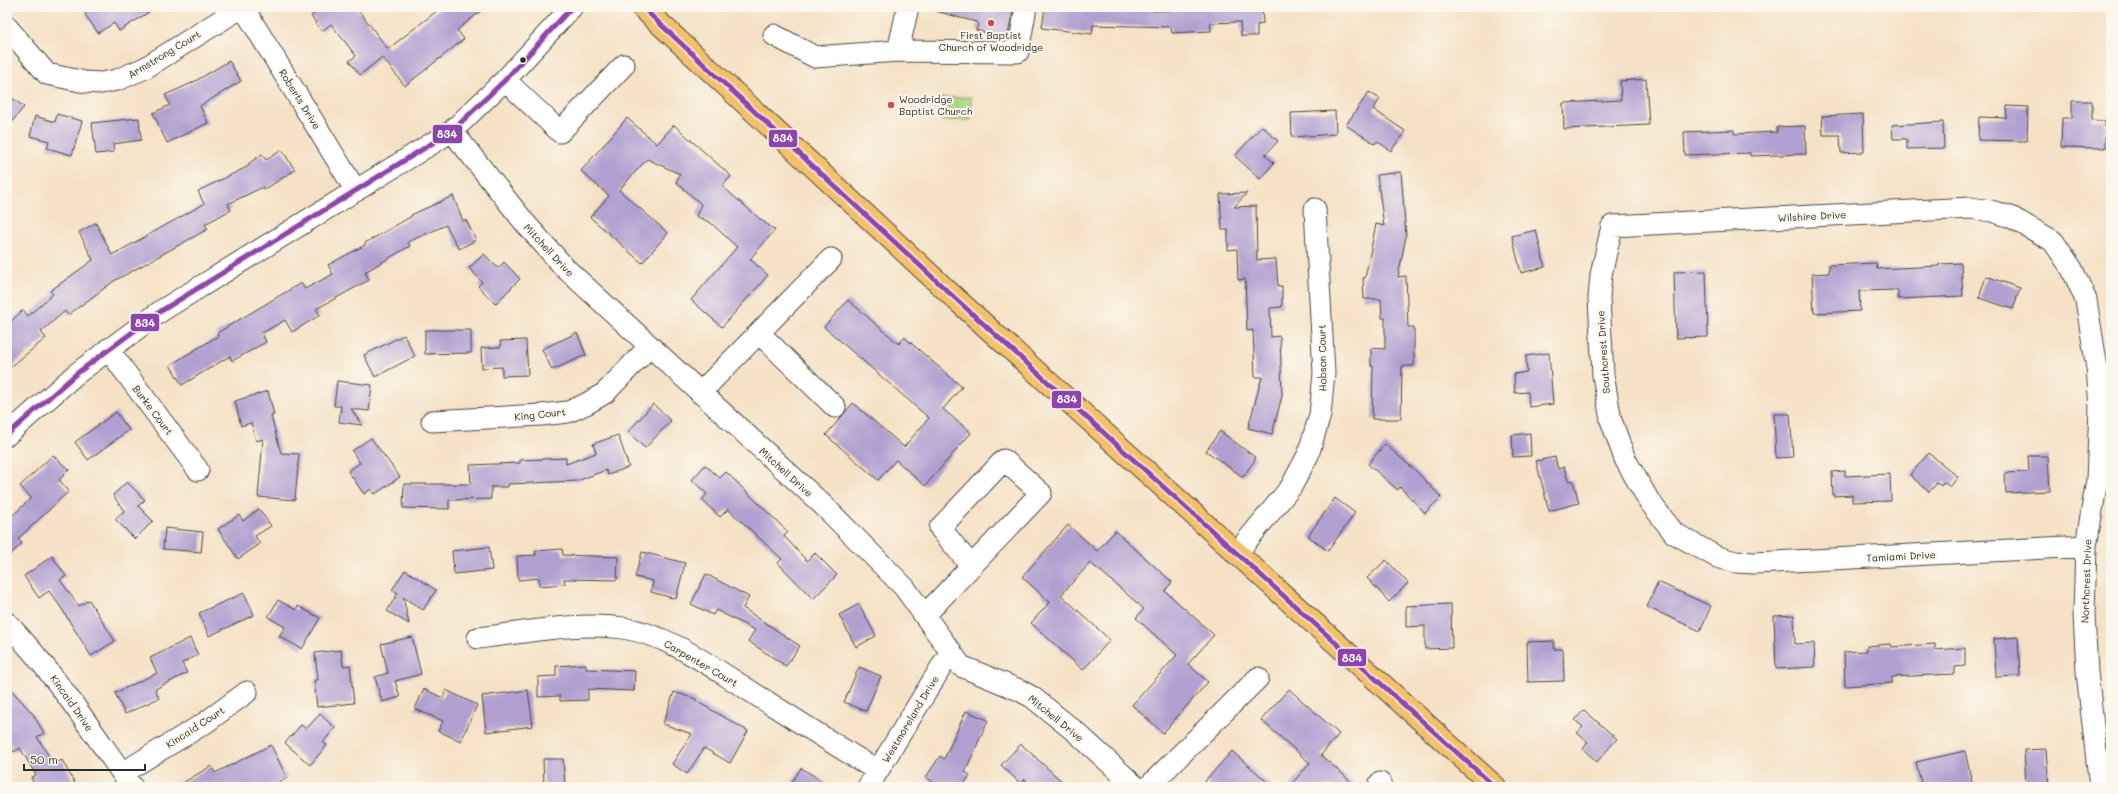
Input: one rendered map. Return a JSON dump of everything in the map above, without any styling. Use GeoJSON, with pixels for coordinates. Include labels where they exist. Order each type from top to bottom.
{"type":"FeatureCollection","features":[{"type":"Feature","properties":{"kind":"main road"},"geometry":{"type":"LineString","coordinates":[[642,7],[852,204],[1236,554],[1495,787]]}},
{"type":"Feature","properties":{"kind":"street","name":"Armstrong Court"},"geometry":{"type":"LineString","coordinates":[[7,27],[47,74],[86,82],[101,83],[117,80],[145,68],[243,7]]}},
{"type":"Feature","properties":{"kind":"street","name":"Roberts Drive"},"geometry":{"type":"LineString","coordinates":[[243,7],[356,191]]}},
{"type":"Feature","properties":{"kind":"street"},"geometry":{"type":"LineString","coordinates":[[7,435],[76,374],[108,349],[207,281],[452,131],[505,80],[572,7]]}},
{"type":"Feature","properties":{"kind":"street"},"geometry":{"type":"LineString","coordinates":[[898,51],[908,7]]}},
{"type":"Feature","properties":{"kind":"street"},"geometry":{"type":"LineString","coordinates":[[774,35],[815,57],[898,51],[1018,52],[1026,7]]}},
{"type":"Feature","properties":{"kind":"street"},"geometry":{"type":"LineString","coordinates":[[505,80],[560,132],[624,65]]}},
{"type":"Feature","properties":{"kind":"street","name":"Mitchell Drive"},"geometry":{"type":"LineString","coordinates":[[452,131],[524,223],[565,268],[649,347],[824,506],[904,586],[961,666],[1019,690],[1048,708],[1136,787]]}},
{"type":"Feature","properties":{"kind":"street","name":"Wilshire Drive"},"geometry":{"type":"LineString","coordinates":[[1612,226],[1971,208],[1991,211],[2011,217]]}},
{"type":"Feature","properties":{"kind":"street","name":"Hobson Court"},"geometry":{"type":"LineString","coordinates":[[1236,554],[1291,487],[1308,455],[1320,415],[1324,373],[1315,209]]}},
{"type":"Feature","properties":{"kind":"street","name":"Northcrest Drive"},"geometry":{"type":"LineString","coordinates":[[2011,217],[2053,241],[2072,269],[2086,300],[2097,368],[2100,408],[2097,480],[2086,546],[2085,645],[2100,787]]}},
{"type":"Feature","properties":{"kind":"street","name":"Southcrest Drive"},"geometry":{"type":"LineString","coordinates":[[1612,226],[1601,275],[1599,298],[1603,375],[1607,405],[1616,435],[1625,459],[1639,485],[1674,532],[1717,557]]}},
{"type":"Feature","properties":{"kind":"street"},"geometry":{"type":"LineString","coordinates":[[700,393],[831,259]]}},
{"type":"Feature","properties":{"kind":"street"},"geometry":{"type":"LineString","coordinates":[[759,333],[834,407]]}},
{"type":"Feature","properties":{"kind":"street","name":"King Court"},"geometry":{"type":"LineString","coordinates":[[432,420],[541,415],[568,412],[605,393],[649,347]]}},
{"type":"Feature","properties":{"kind":"street","name":"Burke Court"},"geometry":{"type":"LineString","coordinates":[[108,349],[198,470]]}},
{"type":"Feature","properties":{"kind":"street"},"geometry":{"type":"LineString","coordinates":[[925,615],[1042,493],[1004,460],[940,528],[971,566]]}},
{"type":"Feature","properties":{"kind":"street","name":"Tamiami Drive"},"geometry":{"type":"LineString","coordinates":[[1717,557],[1736,562],[1754,563],[2086,546]]}},
{"type":"Feature","properties":{"kind":"street","name":"Kincaid Drive"},"geometry":{"type":"LineString","coordinates":[[7,623],[47,667],[127,780]]}},
{"type":"Feature","properties":{"kind":"street","name":"Carpenter Court"},"geometry":{"type":"LineString","coordinates":[[478,638],[577,627],[600,626],[624,628],[652,635],[692,655],[873,779]]}},
{"type":"Feature","properties":{"kind":"street","name":"Westmoreland Drive"},"geometry":{"type":"LineString","coordinates":[[873,779],[951,651]]}},
{"type":"Feature","properties":{"kind":"street"},"geometry":{"type":"LineString","coordinates":[[1148,787],[1258,678]]}},
{"type":"Feature","properties":{"kind":"street","name":"Kincaid Court"},"geometry":{"type":"LineString","coordinates":[[127,780],[247,692]]}},
{"type":"Feature","properties":{"kind":"green space"},"geometry":{"type":"Polygon","coordinates":[[[971,97],[971,120],[942,121],[941,98],[971,97]]]}},
{"type":"Feature","properties":{"kind":"building"},"geometry":{"type":"Polygon","coordinates":[[[96,7],[157,7],[119,31],[114,23],[98,33],[85,14],[96,7]]]}},
{"type":"Feature","properties":{"kind":"building"},"geometry":{"type":"Polygon","coordinates":[[[323,7],[356,7],[388,49],[442,7],[486,7],[457,30],[464,39],[405,86],[382,57],[360,75],[349,61],[356,56],[331,24],[322,31],[311,16],[323,7]]]}},
{"type":"Feature","properties":{"kind":"building","name":"First Baptist Church of Woodridge"},"geometry":{"type":"Polygon","coordinates":[[[937,7],[1014,7],[1007,39],[976,30],[978,25],[976,22],[936,11],[937,7]]]}},
{"type":"Feature","properties":{"kind":"building"},"geometry":{"type":"Polygon","coordinates":[[[1045,7],[1153,7],[1153,11],[1184,10],[1184,7],[1262,7],[1263,24],[1257,25],[1257,36],[1241,36],[1240,22],[1210,23],[1211,31],[1172,33],[1171,27],[1093,25],[1092,34],[1042,28],[1045,7]]]}},
{"type":"Feature","properties":{"kind":"building"},"geometry":{"type":"Polygon","coordinates":[[[229,61],[241,81],[200,106],[208,123],[167,143],[153,113],[170,105],[165,95],[192,83],[229,61]]]}},
{"type":"Feature","properties":{"kind":"building"},"geometry":{"type":"Polygon","coordinates":[[[1646,79],[1649,125],[1564,129],[1563,103],[1621,100],[1620,81],[1646,79]]]}},
{"type":"Feature","properties":{"kind":"building"},"geometry":{"type":"Polygon","coordinates":[[[1369,92],[1380,99],[1373,109],[1405,131],[1391,151],[1377,141],[1375,144],[1346,125],[1369,92]]]}},
{"type":"Feature","properties":{"kind":"building"},"geometry":{"type":"Polygon","coordinates":[[[7,94],[24,107],[7,128],[7,94]]]}},
{"type":"Feature","properties":{"kind":"building"},"geometry":{"type":"Polygon","coordinates":[[[2072,101],[2092,101],[2092,120],[2105,121],[2105,148],[2061,147],[2062,118],[2072,118],[2072,101]]]}},
{"type":"Feature","properties":{"kind":"building"},"geometry":{"type":"Polygon","coordinates":[[[2007,106],[2028,107],[2027,141],[1978,140],[1979,117],[2006,118],[2007,106]]]}},
{"type":"Feature","properties":{"kind":"building"},"geometry":{"type":"Polygon","coordinates":[[[1335,111],[1336,134],[1292,137],[1291,113],[1335,111]]]}},
{"type":"Feature","properties":{"kind":"building"},"geometry":{"type":"Polygon","coordinates":[[[57,114],[82,121],[72,155],[47,148],[49,141],[30,136],[35,116],[55,122],[57,114]]]}},
{"type":"Feature","properties":{"kind":"building"},"geometry":{"type":"Polygon","coordinates":[[[1863,114],[1864,152],[1841,153],[1840,135],[1823,135],[1822,116],[1863,114]]]}},
{"type":"Feature","properties":{"kind":"building"},"geometry":{"type":"Polygon","coordinates":[[[139,118],[141,140],[113,144],[114,152],[96,154],[92,123],[139,118]]]}},
{"type":"Feature","properties":{"kind":"building"},"geometry":{"type":"Polygon","coordinates":[[[627,118],[657,144],[674,125],[731,176],[722,186],[761,220],[775,230],[750,259],[768,275],[722,327],[691,300],[737,247],[711,223],[696,216],[701,204],[676,182],[680,174],[647,159],[619,190],[668,233],[642,263],[590,217],[609,196],[581,171],[627,118]]]}},
{"type":"Feature","properties":{"kind":"building"},"geometry":{"type":"Polygon","coordinates":[[[1943,122],[1944,148],[1907,149],[1907,139],[1893,139],[1892,125],[1943,122]]]}},
{"type":"Feature","properties":{"kind":"building"},"geometry":{"type":"Polygon","coordinates":[[[1262,126],[1278,141],[1265,155],[1274,163],[1260,179],[1235,156],[1262,126]]]}},
{"type":"Feature","properties":{"kind":"building"},"geometry":{"type":"Polygon","coordinates":[[[1805,126],[1806,154],[1750,156],[1750,153],[1685,155],[1684,132],[1734,130],[1734,134],[1777,132],[1777,127],[1805,126]]]}},
{"type":"Feature","properties":{"kind":"building"},"geometry":{"type":"Polygon","coordinates":[[[282,150],[295,170],[264,190],[263,187],[228,204],[231,210],[205,224],[208,229],[114,281],[68,315],[65,311],[41,332],[46,338],[7,370],[7,325],[23,310],[28,316],[53,294],[50,291],[93,260],[79,232],[96,223],[112,255],[204,204],[198,191],[249,166],[248,164],[262,154],[266,160],[282,150]]]}},
{"type":"Feature","properties":{"kind":"building"},"geometry":{"type":"Polygon","coordinates":[[[1401,172],[1406,236],[1398,277],[1406,276],[1408,327],[1414,327],[1414,366],[1402,366],[1401,419],[1372,419],[1373,366],[1371,366],[1371,348],[1385,349],[1385,318],[1382,318],[1381,299],[1364,299],[1363,278],[1365,278],[1376,224],[1384,226],[1377,175],[1401,172]]]}},
{"type":"Feature","properties":{"kind":"building"},"geometry":{"type":"Polygon","coordinates":[[[1247,193],[1234,207],[1256,206],[1257,260],[1276,259],[1278,286],[1282,286],[1282,307],[1270,308],[1271,337],[1280,336],[1282,396],[1272,434],[1248,428],[1262,377],[1255,377],[1253,330],[1247,331],[1245,279],[1238,280],[1237,249],[1228,250],[1228,230],[1222,230],[1220,194],[1247,193]]]}},
{"type":"Feature","properties":{"kind":"building"},"geometry":{"type":"Polygon","coordinates":[[[453,196],[463,221],[466,220],[476,240],[459,249],[446,225],[408,242],[410,246],[365,272],[369,280],[316,309],[320,315],[292,332],[285,320],[262,333],[266,342],[232,361],[230,356],[182,385],[170,365],[218,336],[217,333],[301,283],[305,289],[333,274],[328,265],[365,245],[365,243],[412,216],[411,215],[453,196]]]}},
{"type":"Feature","properties":{"kind":"building"},"geometry":{"type":"Polygon","coordinates":[[[1536,230],[1545,267],[1521,273],[1512,236],[1536,230]]]}},
{"type":"Feature","properties":{"kind":"building"},"geometry":{"type":"Polygon","coordinates":[[[484,254],[498,268],[504,262],[520,279],[495,304],[478,286],[482,282],[469,268],[484,254]]]}},
{"type":"Feature","properties":{"kind":"building"},"geometry":{"type":"Polygon","coordinates":[[[1876,263],[1877,269],[1939,266],[1939,264],[1961,263],[1963,296],[1898,299],[1898,290],[1859,291],[1860,311],[1814,313],[1812,274],[1829,273],[1829,265],[1876,263]]]}},
{"type":"Feature","properties":{"kind":"building"},"geometry":{"type":"Polygon","coordinates":[[[1706,271],[1708,337],[1676,338],[1674,272],[1706,271]]]}},
{"type":"Feature","properties":{"kind":"building"},"geometry":{"type":"Polygon","coordinates":[[[1986,276],[2020,288],[2013,309],[1979,298],[1986,276]]]}},
{"type":"Feature","properties":{"kind":"building"},"geometry":{"type":"Polygon","coordinates":[[[848,300],[899,344],[904,337],[962,387],[943,409],[971,433],[925,486],[896,460],[878,480],[826,435],[853,403],[904,447],[929,418],[824,327],[848,300]]]}},
{"type":"Feature","properties":{"kind":"building"},"geometry":{"type":"Polygon","coordinates":[[[425,330],[471,330],[471,353],[425,354],[425,330]]]}},
{"type":"Feature","properties":{"kind":"building"},"geometry":{"type":"Polygon","coordinates":[[[577,333],[586,355],[552,370],[542,349],[577,333]]]}},
{"type":"Feature","properties":{"kind":"building"},"geometry":{"type":"Polygon","coordinates":[[[404,335],[415,356],[375,377],[364,355],[404,335]]]}},
{"type":"Feature","properties":{"kind":"building"},"geometry":{"type":"Polygon","coordinates":[[[526,340],[528,375],[502,376],[502,367],[482,368],[481,348],[501,347],[500,341],[526,340]]]}},
{"type":"Feature","properties":{"kind":"building"},"geometry":{"type":"Polygon","coordinates":[[[1549,353],[1553,404],[1529,407],[1528,392],[1515,393],[1514,374],[1527,372],[1526,356],[1549,353]]]}},
{"type":"Feature","properties":{"kind":"building"},"geometry":{"type":"Polygon","coordinates":[[[337,381],[372,385],[369,411],[351,409],[362,425],[339,422],[341,406],[334,406],[337,381]]]}},
{"type":"Feature","properties":{"kind":"building"},"geometry":{"type":"Polygon","coordinates":[[[268,391],[274,415],[271,416],[281,453],[299,454],[295,500],[258,497],[263,439],[256,441],[251,423],[241,426],[235,401],[268,391]]]}},
{"type":"Feature","properties":{"kind":"building"},"geometry":{"type":"Polygon","coordinates":[[[653,404],[671,421],[645,448],[628,432],[653,404]]]}},
{"type":"Feature","properties":{"kind":"building"},"geometry":{"type":"Polygon","coordinates":[[[116,412],[129,430],[88,460],[75,442],[116,412]]]}},
{"type":"Feature","properties":{"kind":"building"},"geometry":{"type":"Polygon","coordinates":[[[1774,414],[1790,414],[1793,457],[1776,458],[1774,414]]]}},
{"type":"Feature","properties":{"kind":"building"},"geometry":{"type":"Polygon","coordinates":[[[1220,431],[1256,458],[1243,477],[1206,451],[1220,431]]]}},
{"type":"Feature","properties":{"kind":"building"},"geometry":{"type":"Polygon","coordinates":[[[1530,433],[1531,456],[1513,457],[1512,435],[1530,433]]]}},
{"type":"Feature","properties":{"kind":"building"},"geometry":{"type":"Polygon","coordinates":[[[618,435],[629,467],[608,475],[606,470],[577,481],[508,484],[508,487],[491,487],[491,499],[449,500],[449,509],[403,508],[404,484],[471,484],[470,465],[520,463],[520,460],[566,458],[566,464],[596,453],[593,444],[618,435]]]}},
{"type":"Feature","properties":{"kind":"building"},"geometry":{"type":"Polygon","coordinates":[[[371,438],[400,477],[375,494],[371,489],[364,494],[348,471],[360,463],[352,451],[371,438]]]}},
{"type":"Feature","properties":{"kind":"building"},"geometry":{"type":"Polygon","coordinates":[[[1385,444],[1415,470],[1441,497],[1425,513],[1400,487],[1398,490],[1368,464],[1385,444]]]}},
{"type":"Feature","properties":{"kind":"building"},"geometry":{"type":"Polygon","coordinates":[[[1929,453],[1958,477],[1950,487],[1944,482],[1941,486],[1937,483],[1929,492],[1910,475],[1929,453]]]}},
{"type":"Feature","properties":{"kind":"building"},"geometry":{"type":"Polygon","coordinates":[[[53,455],[69,470],[59,480],[69,491],[18,539],[22,543],[7,558],[7,521],[31,498],[20,486],[53,455]]]}},
{"type":"Feature","properties":{"kind":"building"},"geometry":{"type":"Polygon","coordinates":[[[2028,456],[2048,456],[2050,491],[2006,493],[2005,473],[2029,472],[2028,456]]]}},
{"type":"Feature","properties":{"kind":"building"},"geometry":{"type":"Polygon","coordinates":[[[1555,457],[1558,469],[1564,467],[1568,481],[1573,480],[1579,503],[1549,511],[1536,461],[1555,457]]]}},
{"type":"Feature","properties":{"kind":"building"},"geometry":{"type":"Polygon","coordinates":[[[705,465],[720,478],[726,472],[788,532],[784,536],[807,561],[815,553],[837,575],[813,599],[778,563],[782,559],[728,509],[720,517],[702,500],[707,494],[692,480],[705,465]]]}},
{"type":"Feature","properties":{"kind":"building"},"geometry":{"type":"Polygon","coordinates":[[[1845,471],[1845,476],[1890,474],[1891,501],[1852,502],[1852,495],[1833,496],[1832,472],[1845,471]]]}},
{"type":"Feature","properties":{"kind":"building"},"geometry":{"type":"Polygon","coordinates":[[[127,482],[145,500],[138,506],[153,521],[135,539],[115,519],[124,511],[113,495],[127,482]]]}},
{"type":"Feature","properties":{"kind":"building"},"geometry":{"type":"Polygon","coordinates":[[[1335,498],[1355,513],[1328,551],[1308,536],[1335,498]]]}},
{"type":"Feature","properties":{"kind":"building"},"geometry":{"type":"Polygon","coordinates":[[[259,509],[271,526],[255,536],[260,544],[238,559],[218,529],[239,515],[243,521],[259,509]]]}},
{"type":"Feature","properties":{"kind":"building"},"geometry":{"type":"Polygon","coordinates":[[[1068,525],[1097,551],[1115,531],[1172,582],[1165,591],[1214,635],[1188,664],[1208,682],[1163,733],[1132,705],[1177,655],[1136,618],[1144,609],[1104,574],[1090,563],[1061,595],[1110,640],[1083,670],[1031,623],[1050,602],[1022,577],[1068,525]]]}},
{"type":"Feature","properties":{"kind":"building"},"geometry":{"type":"Polygon","coordinates":[[[165,528],[203,532],[201,552],[163,549],[165,528]]]}},
{"type":"Feature","properties":{"kind":"building"},"geometry":{"type":"Polygon","coordinates":[[[489,547],[492,570],[454,574],[452,551],[489,547]]]}},
{"type":"Feature","properties":{"kind":"building"},"geometry":{"type":"Polygon","coordinates":[[[562,549],[563,555],[618,557],[617,580],[564,579],[565,584],[539,586],[539,578],[518,580],[517,556],[536,555],[535,551],[562,549]]]}},
{"type":"Feature","properties":{"kind":"building"},"geometry":{"type":"Polygon","coordinates":[[[642,552],[685,563],[676,599],[651,592],[653,581],[635,577],[642,552]]]}},
{"type":"Feature","properties":{"kind":"building"},"geometry":{"type":"Polygon","coordinates":[[[52,556],[66,576],[60,580],[79,606],[89,600],[115,641],[91,656],[49,591],[39,598],[24,576],[52,556]]]}},
{"type":"Feature","properties":{"kind":"building"},"geometry":{"type":"Polygon","coordinates":[[[1386,560],[1408,583],[1389,602],[1367,578],[1386,560]]]}},
{"type":"Feature","properties":{"kind":"building"},"geometry":{"type":"Polygon","coordinates":[[[405,570],[436,590],[423,610],[403,597],[409,624],[387,611],[398,593],[392,590],[405,570]]]}},
{"type":"Feature","properties":{"kind":"building"},"geometry":{"type":"Polygon","coordinates":[[[706,574],[749,597],[743,608],[800,646],[786,666],[748,641],[755,630],[716,610],[713,615],[691,604],[706,574]]]}},
{"type":"Feature","properties":{"kind":"building"},"geometry":{"type":"Polygon","coordinates":[[[1658,582],[1711,606],[1700,631],[1647,607],[1658,582]]]}},
{"type":"Feature","properties":{"kind":"building"},"geometry":{"type":"Polygon","coordinates":[[[244,593],[254,615],[209,636],[199,613],[244,593]]]}},
{"type":"Feature","properties":{"kind":"building"},"geometry":{"type":"Polygon","coordinates":[[[278,600],[296,610],[298,606],[320,618],[302,649],[279,636],[285,627],[268,617],[278,600]]]}},
{"type":"Feature","properties":{"kind":"building"},"geometry":{"type":"Polygon","coordinates":[[[859,604],[876,636],[856,647],[839,615],[859,604]]]}},
{"type":"Feature","properties":{"kind":"building"},"geometry":{"type":"Polygon","coordinates":[[[1451,604],[1452,648],[1425,649],[1425,626],[1406,627],[1406,606],[1451,604]]]}},
{"type":"Feature","properties":{"kind":"building"},"geometry":{"type":"Polygon","coordinates":[[[1794,615],[1795,644],[1814,643],[1815,667],[1776,669],[1774,616],[1794,615]]]}},
{"type":"Feature","properties":{"kind":"building"},"geometry":{"type":"Polygon","coordinates":[[[412,637],[421,674],[395,681],[400,697],[382,702],[375,677],[388,673],[381,644],[412,637]]]}},
{"type":"Feature","properties":{"kind":"building"},"geometry":{"type":"Polygon","coordinates":[[[2018,637],[2020,676],[1996,677],[1994,639],[2018,637]]]}},
{"type":"Feature","properties":{"kind":"building"},"geometry":{"type":"Polygon","coordinates":[[[190,638],[198,655],[182,663],[187,673],[155,689],[159,698],[125,714],[115,693],[157,673],[150,658],[190,638]]]}},
{"type":"Feature","properties":{"kind":"building"},"geometry":{"type":"Polygon","coordinates":[[[1554,641],[1554,649],[1563,649],[1564,681],[1528,682],[1527,642],[1554,641]]]}},
{"type":"Feature","properties":{"kind":"building"},"geometry":{"type":"Polygon","coordinates":[[[1890,644],[1891,647],[1935,644],[1935,650],[1965,648],[1965,666],[1955,667],[1955,674],[1892,677],[1892,683],[1845,686],[1844,652],[1867,651],[1867,646],[1890,644]]]}},
{"type":"Feature","properties":{"kind":"building"},"geometry":{"type":"Polygon","coordinates":[[[341,650],[343,666],[350,665],[354,703],[317,707],[314,680],[318,680],[315,653],[341,650]]]}},
{"type":"Feature","properties":{"kind":"building"},"geometry":{"type":"Polygon","coordinates":[[[586,664],[586,669],[635,671],[634,691],[588,689],[588,700],[560,701],[560,696],[538,697],[538,677],[556,676],[556,666],[586,664]]]}},
{"type":"Feature","properties":{"kind":"building"},"geometry":{"type":"Polygon","coordinates":[[[859,667],[881,676],[866,711],[844,702],[859,667]]]}},
{"type":"Feature","properties":{"kind":"building"},"geometry":{"type":"Polygon","coordinates":[[[7,685],[33,714],[44,733],[37,737],[54,764],[62,760],[77,787],[36,787],[31,778],[36,775],[20,748],[14,752],[7,739],[7,685]]]}},
{"type":"Feature","properties":{"kind":"building"},"geometry":{"type":"Polygon","coordinates":[[[424,689],[443,698],[446,690],[477,705],[461,741],[438,731],[443,721],[415,709],[424,689]]]}},
{"type":"Feature","properties":{"kind":"building"},"geometry":{"type":"Polygon","coordinates":[[[1289,689],[1339,734],[1321,755],[1357,787],[1289,787],[1310,763],[1261,720],[1289,689]]]}},
{"type":"Feature","properties":{"kind":"building"},"geometry":{"type":"Polygon","coordinates":[[[528,690],[533,726],[486,732],[482,696],[528,690]]]}},
{"type":"Feature","properties":{"kind":"building"},"geometry":{"type":"Polygon","coordinates":[[[674,692],[696,699],[696,701],[748,731],[730,763],[704,748],[687,774],[672,764],[692,734],[663,724],[674,692]]]}},
{"type":"Feature","properties":{"kind":"building"},"geometry":{"type":"Polygon","coordinates":[[[1584,710],[1617,739],[1597,762],[1583,749],[1588,742],[1577,733],[1583,727],[1575,720],[1584,710]]]}},
{"type":"Feature","properties":{"kind":"building"},"geometry":{"type":"Polygon","coordinates":[[[966,711],[988,720],[965,772],[970,775],[962,787],[930,787],[933,782],[926,777],[940,756],[944,759],[966,711]]]}},
{"type":"Feature","properties":{"kind":"building"},"geometry":{"type":"Polygon","coordinates":[[[320,714],[335,728],[323,742],[327,745],[310,765],[285,743],[301,725],[306,729],[320,714]]]}},
{"type":"Feature","properties":{"kind":"building"},"geometry":{"type":"Polygon","coordinates":[[[1021,744],[1068,787],[1034,787],[1025,779],[1021,784],[1001,765],[1021,744]]]}},
{"type":"Feature","properties":{"kind":"building"},"geometry":{"type":"Polygon","coordinates":[[[271,745],[287,778],[269,787],[176,787],[211,766],[215,773],[271,745]]]}},
{"type":"Feature","properties":{"kind":"building"},"geometry":{"type":"Polygon","coordinates":[[[2046,749],[2049,787],[2026,787],[2024,750],[2046,749]]]}},
{"type":"Feature","properties":{"kind":"building"},"geometry":{"type":"Polygon","coordinates":[[[1232,751],[1273,787],[1211,787],[1205,781],[1232,751]]]}},
{"type":"Feature","properties":{"kind":"building"},"geometry":{"type":"Polygon","coordinates":[[[1965,751],[1973,787],[1951,787],[1949,783],[1922,787],[1916,762],[1965,751]]]}},
{"type":"Feature","properties":{"kind":"building"},"geometry":{"type":"Polygon","coordinates":[[[543,759],[563,759],[565,787],[544,787],[543,759]]]}},
{"type":"Feature","properties":{"kind":"building"},"geometry":{"type":"Polygon","coordinates":[[[801,768],[832,787],[789,787],[801,768]]]}},
{"type":"Feature","properties":{"kind":"transit line","name":"834"},"geometry":{"type":"LineString","coordinates":[[7,435],[76,374],[161,311],[452,131],[505,80],[572,7]]}},
{"type":"Feature","properties":{"kind":"transit line","name":"834"},"geometry":{"type":"LineString","coordinates":[[642,7],[957,300],[1495,787]]}},
{"type":"Feature","properties":{"kind":"place","name":"First Baptist Church of Woodridge"},"geometry":{"type":"Point","coordinates":[991,23]}},
{"type":"Feature","properties":{"kind":"place","name":"Woodridge Baptist Church"},"geometry":{"type":"Point","coordinates":[891,105]}}]}
